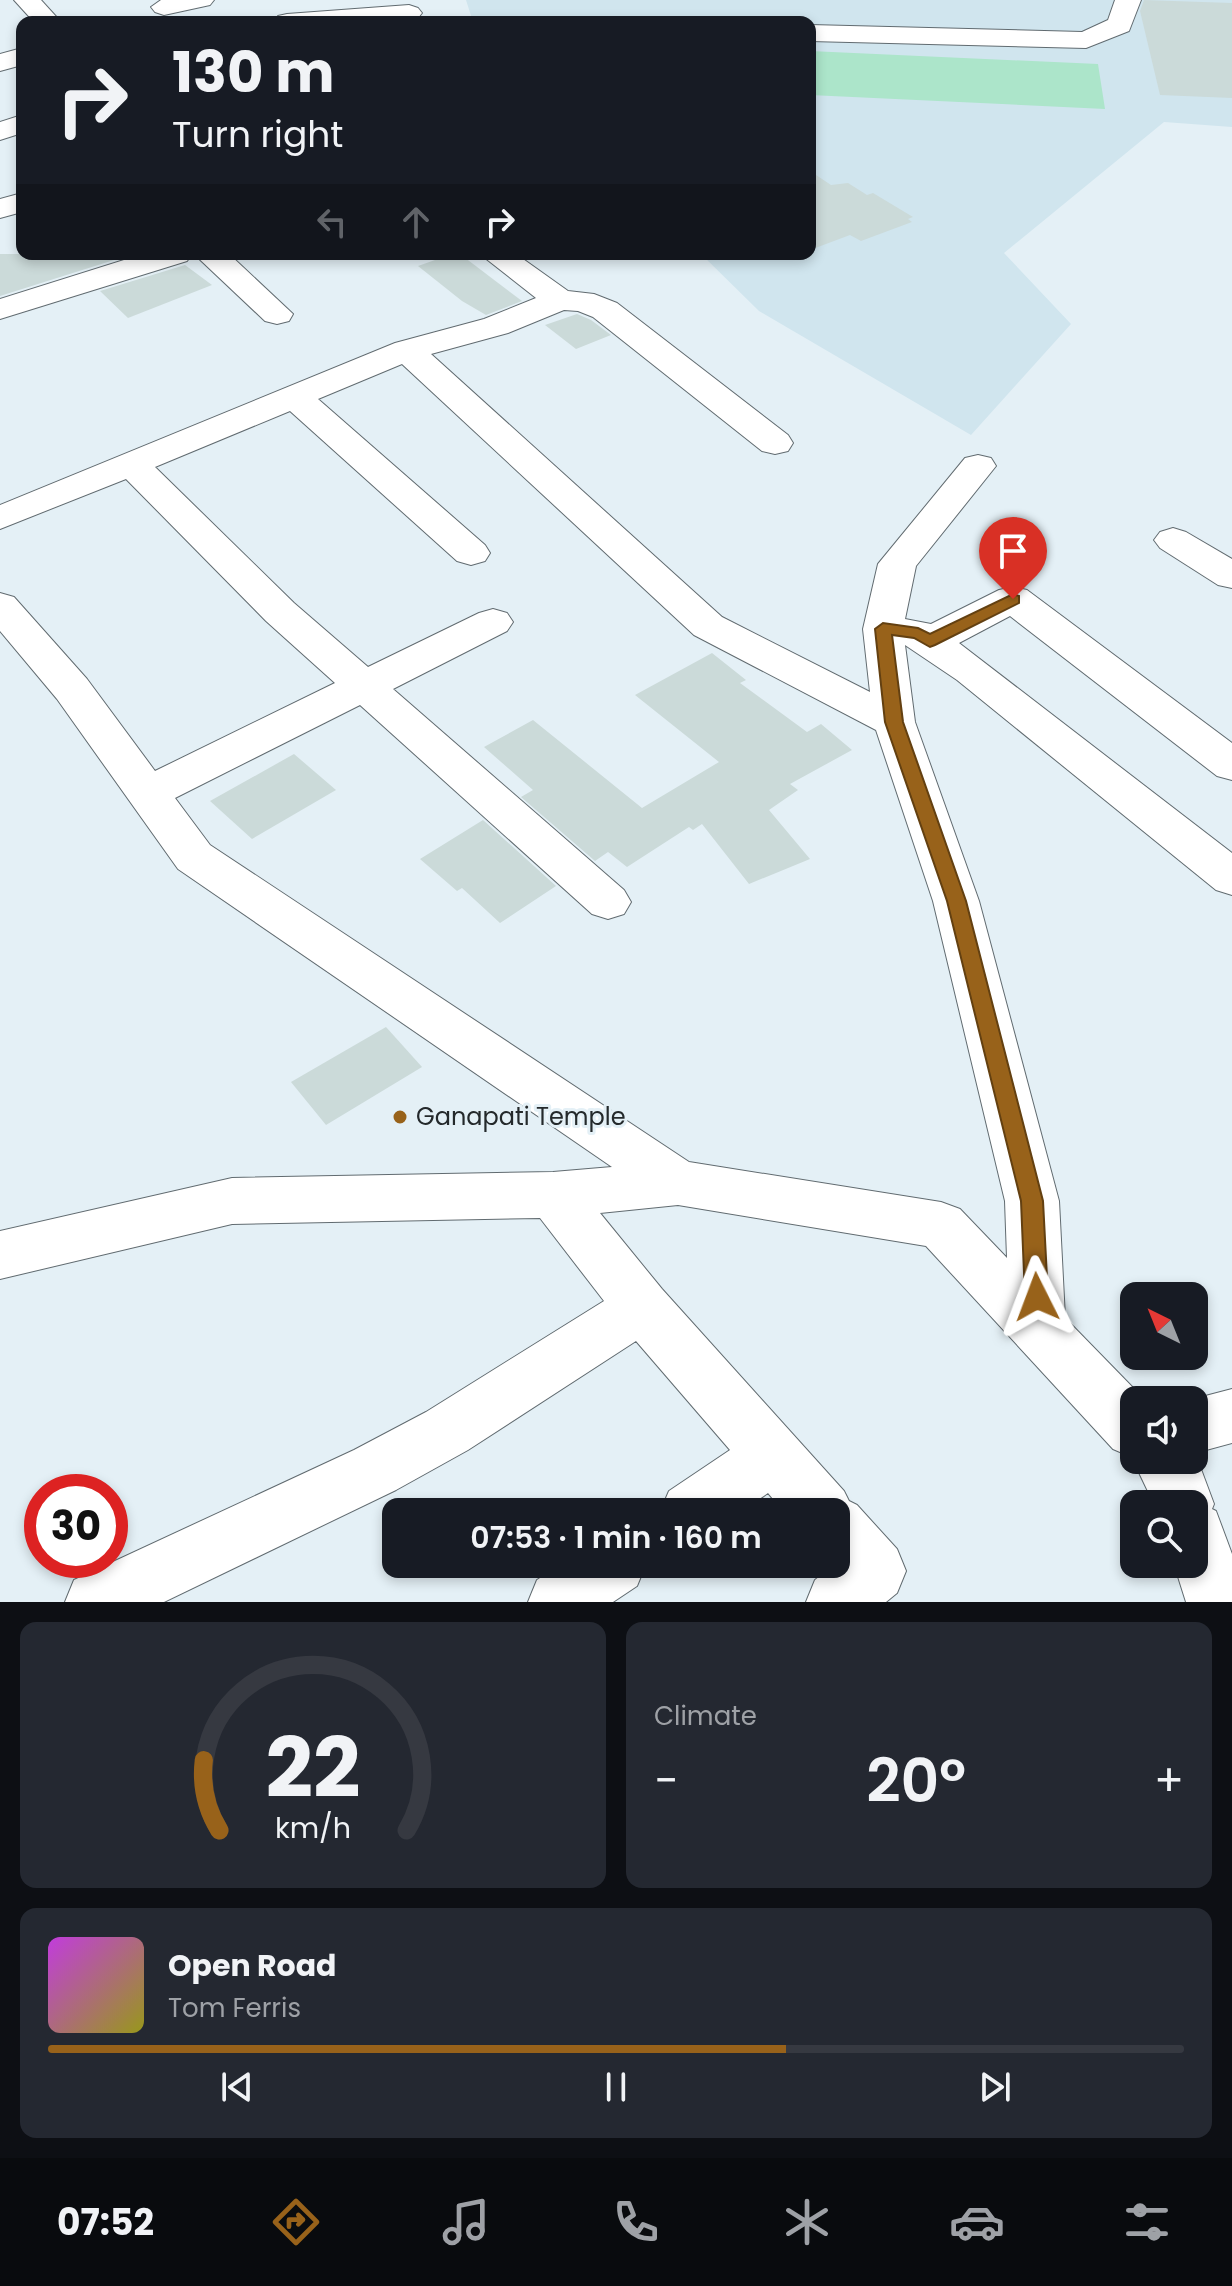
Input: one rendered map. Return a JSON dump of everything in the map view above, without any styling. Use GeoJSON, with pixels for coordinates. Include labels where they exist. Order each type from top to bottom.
{"type":"FeatureCollection","features":[{"type":"Feature","properties":{"kind":"street"},"geometry":{"type":"LineString","coordinates":[[27,0],[42,16]]}},
{"type":"Feature","properties":{"kind":"street"},"geometry":{"type":"LineString","coordinates":[[171,15],[201,0]]}},
{"type":"Feature","properties":{"kind":"street"},"geometry":{"type":"LineString","coordinates":[[816,33],[1086,40],[1120,25],[1128,0]]}},
{"type":"Feature","properties":{"kind":"street"},"geometry":{"type":"LineString","coordinates":[[368,16],[409,13]]}},
{"type":"Feature","properties":{"kind":"street"},"geometry":{"type":"LineString","coordinates":[[0,309],[157,260]]}},
{"type":"Feature","properties":{"kind":"street"},"geometry":{"type":"LineString","coordinates":[[217,260],[277,314]]}},
{"type":"Feature","properties":{"kind":"street"},"geometry":{"type":"LineString","coordinates":[[504,260],[560,300]]}},
{"type":"Feature","properties":{"kind":"street"},"geometry":{"type":"LineString","coordinates":[[0,518],[407,350],[496,326],[560,300],[583,301],[605,310],[775,443]]}},
{"type":"Feature","properties":{"kind":"street"},"geometry":{"type":"LineString","coordinates":[[407,350],[708,626],[894,722]]}},
{"type":"Feature","properties":{"kind":"street"},"geometry":{"type":"LineString","coordinates":[[295,397],[471,553]]}},
{"type":"Feature","properties":{"kind":"street"},"geometry":{"type":"LineString","coordinates":[[131,464],[280,612],[608,902]]}},
{"type":"Feature","properties":{"kind":"street"},"geometry":{"type":"LineString","coordinates":[[978,466],[897,564],[883,629],[894,722],[956,901],[1032,1201],[1038,1329]]}},
{"type":"Feature","properties":{"kind":"street"},"geometry":{"type":"LineString","coordinates":[[1173,540],[1232,576]]}},
{"type":"Feature","properties":{"kind":"street"},"geometry":{"type":"LineString","coordinates":[[930,641],[1013,599],[1232,765]]}},
{"type":"Feature","properties":{"kind":"street"},"geometry":{"type":"LineString","coordinates":[[0,606],[72,689],[194,857],[678,1183]]}},
{"type":"Feature","properties":{"kind":"street"},"geometry":{"type":"LineString","coordinates":[[148,793],[493,622]]}},
{"type":"Feature","properties":{"kind":"street"},"geometry":{"type":"LineString","coordinates":[[883,629],[918,634],[971,670],[1232,878]]}},
{"type":"Feature","properties":{"kind":"street"},"geometry":{"type":"LineString","coordinates":[[3,1246],[232,1201],[553,1195],[678,1183],[941,1225],[1120,1415]]}},
{"type":"Feature","properties":{"kind":"street"},"geometry":{"type":"LineString","coordinates":[[553,1195],[642,1307],[811,1498]]}},
{"type":"Feature","properties":{"kind":"street"},"geometry":{"type":"LineString","coordinates":[[96,1602],[375,1470],[447,1431],[642,1307]]}},
{"type":"Feature","properties":{"kind":"street"},"geometry":{"type":"LineString","coordinates":[[1208,1422],[1232,1416]]}},
{"type":"Feature","properties":{"kind":"street"},"geometry":{"type":"LineString","coordinates":[[710,1498],[773,1455]]}},
{"type":"Feature","properties":{"kind":"street"},"geometry":{"type":"LineString","coordinates":[[837,1602],[875,1571],[850,1542]]}},
{"type":"Feature","properties":{"kind":"street"},"geometry":{"type":"LineString","coordinates":[[1208,1575],[1217,1602]]}},
{"type":"Feature","properties":{"kind":"street"},"geometry":{"type":"LineString","coordinates":[[559,1602],[594,1578]]}},
{"type":"Feature","properties":{"kind":"shaded area"},"geometry":{"type":"Polygon","coordinates":[[[466,0],[1232,0],[1232,127],[1164,122],[1004,253],[1071,324],[971,435],[759,311],[707,260],[816,260],[816,16],[471,16],[466,0]]]}},
{"type":"Feature","properties":{"kind":"green space"},"geometry":{"type":"Polygon","coordinates":[[[816,51],[1098,64],[1105,109],[816,95],[816,51]]]}},
{"type":"Feature","properties":{"kind":"building"},"geometry":{"type":"Polygon","coordinates":[[[1144,0],[1232,3],[1232,98],[1160,95],[1140,11],[1144,0]]]}},
{"type":"Feature","properties":{"kind":"building"},"geometry":{"type":"Polygon","coordinates":[[[816,175],[831,185],[848,183],[867,195],[873,193],[913,217],[908,219],[912,222],[861,241],[850,235],[816,248],[816,175]]]}},
{"type":"Feature","properties":{"kind":"building"},"geometry":{"type":"Polygon","coordinates":[[[0,254],[16,254],[16,260],[114,260],[0,296],[0,254]]]}},
{"type":"Feature","properties":{"kind":"building"},"geometry":{"type":"Polygon","coordinates":[[[435,260],[468,260],[522,301],[486,315],[462,301],[418,266],[435,260]]]}},
{"type":"Feature","properties":{"kind":"building"},"geometry":{"type":"Polygon","coordinates":[[[185,265],[212,285],[128,318],[100,291],[185,265]]]}},
{"type":"Feature","properties":{"kind":"building"},"geometry":{"type":"Polygon","coordinates":[[[577,314],[611,335],[576,349],[545,325],[577,314]]]}},
{"type":"Feature","properties":{"kind":"building"},"geometry":{"type":"Polygon","coordinates":[[[712,653],[746,680],[740,683],[807,732],[821,724],[852,750],[790,784],[798,790],[769,810],[810,859],[749,884],[702,824],[693,830],[689,827],[627,867],[608,852],[595,861],[521,797],[533,790],[484,747],[533,720],[642,808],[719,762],[635,695],[712,653]]]}},
{"type":"Feature","properties":{"kind":"building"},"geometry":{"type":"Polygon","coordinates":[[[294,754],[336,790],[252,839],[210,801],[294,754]]]}},
{"type":"Feature","properties":{"kind":"building"},"geometry":{"type":"Polygon","coordinates":[[[483,820],[556,886],[500,923],[462,888],[457,891],[420,859],[483,820]]]}},
{"type":"Feature","properties":{"kind":"building"},"geometry":{"type":"Polygon","coordinates":[[[386,1027],[422,1067],[326,1125],[291,1082],[386,1027]]]}},
{"type":"Feature","properties":{"kind":"place","name":"Ganapati Temple"},"geometry":{"type":"Point","coordinates":[400,1117]}},
{"type":"Feature","properties":{"kind":"route"},"geometry":{"type":"LineString","coordinates":[[1013,599],[930,641],[918,634],[883,629],[894,722],[956,901],[1032,1201],[1037,1297]]}}]}
